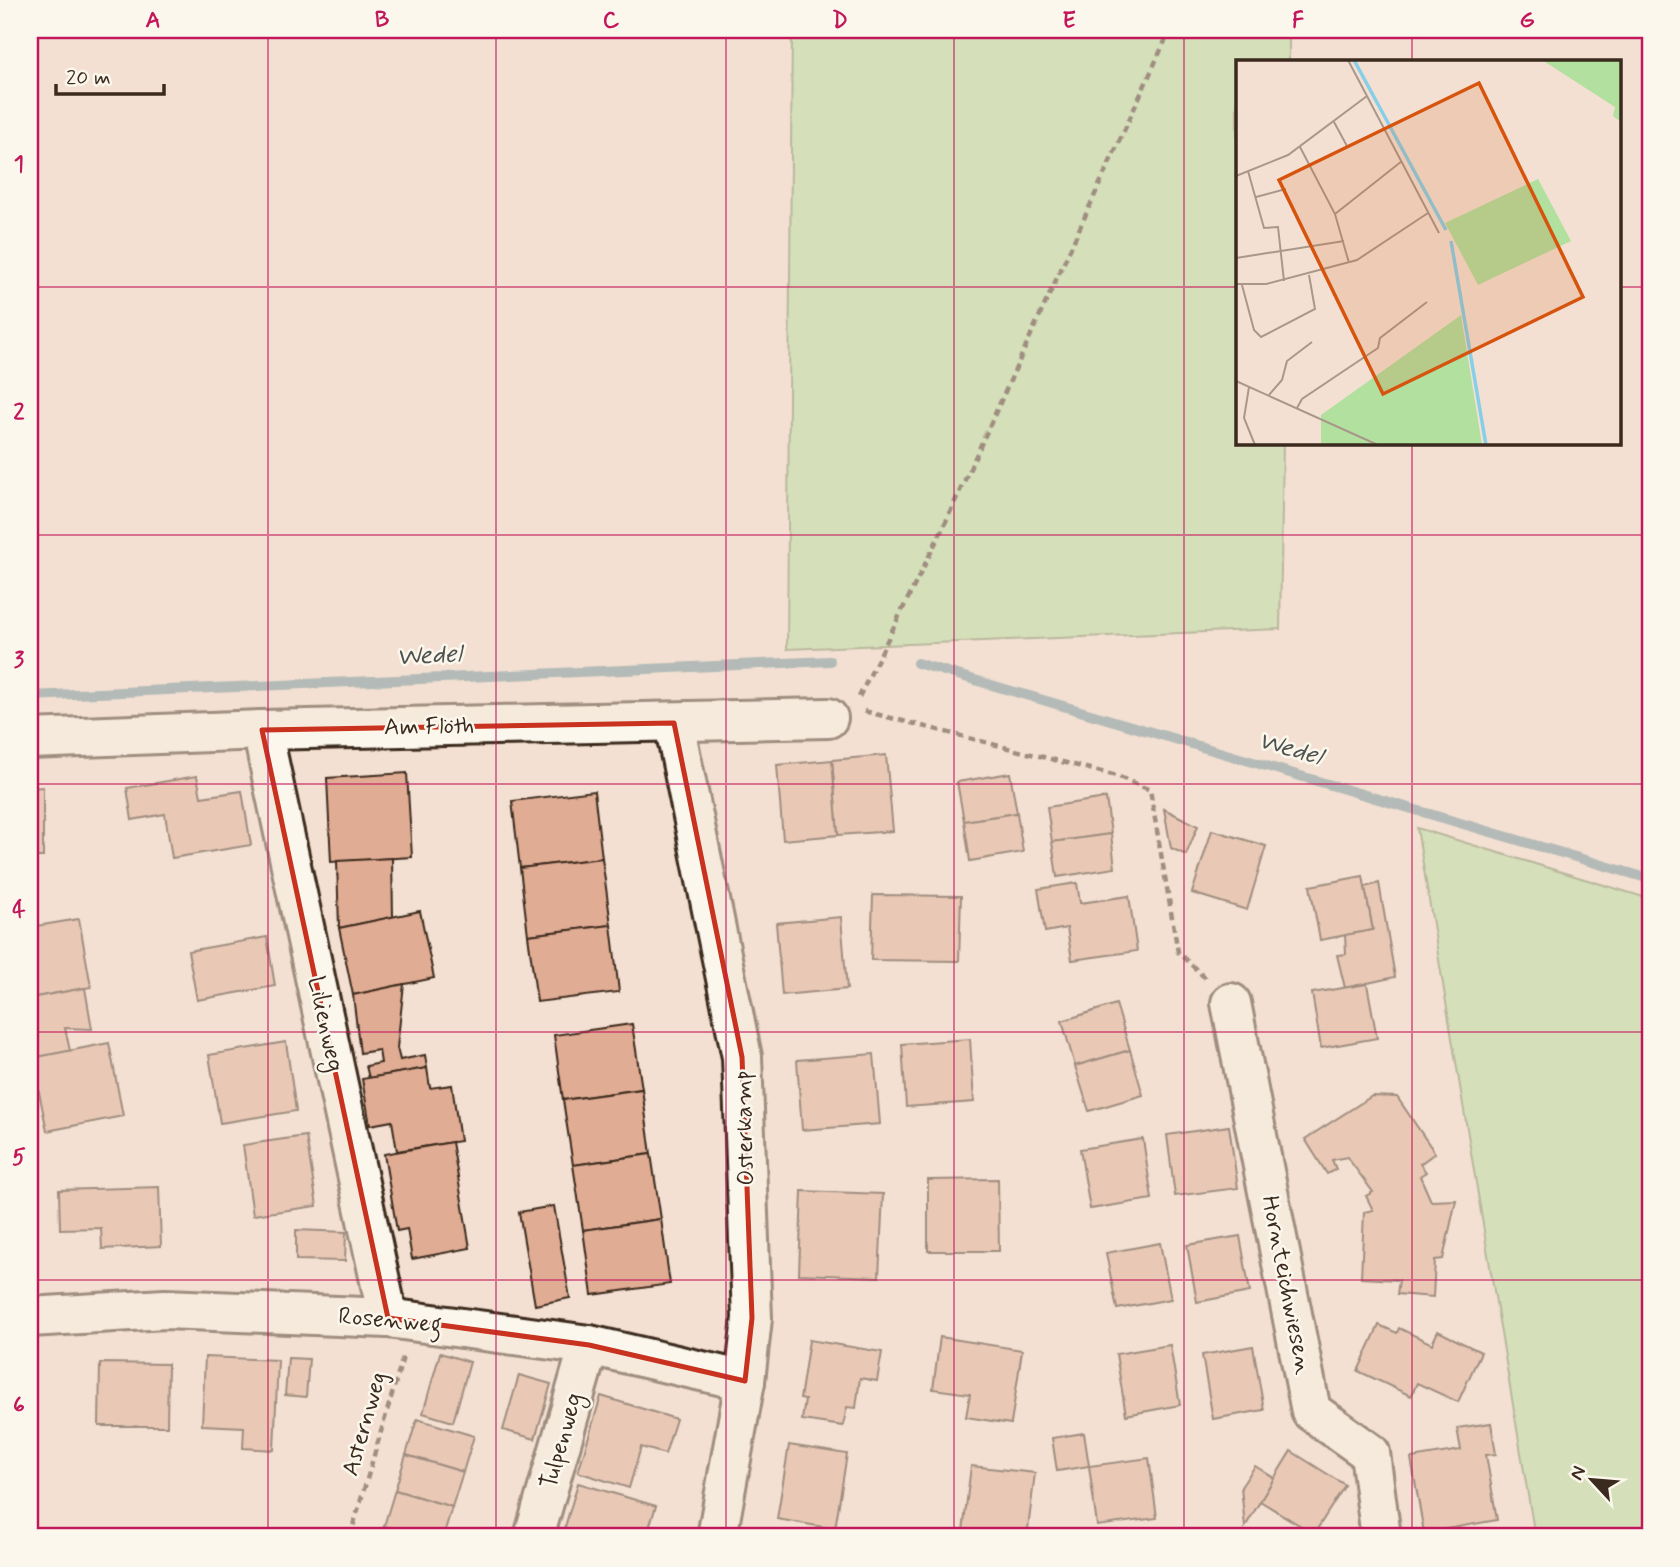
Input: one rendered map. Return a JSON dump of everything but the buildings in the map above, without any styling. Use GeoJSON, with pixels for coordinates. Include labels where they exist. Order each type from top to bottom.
{"type":"FeatureCollection","features":[{"type":"Feature","properties":{"kind":"street","name":"Am Flöth"},"geometry":{"type":"LineString","coordinates":[[30,739],[262,730],[828,718]]}},
{"type":"Feature","properties":{"kind":"street","name":"Osterkamp"},"geometry":{"type":"LineString","coordinates":[[674,723],[742,1057],[752,1318],[745,1381],[717,1537]]}},
{"type":"Feature","properties":{"kind":"street","name":"Lilienweg"},"geometry":{"type":"LineString","coordinates":[[262,730],[401,1319]]}},
{"type":"Feature","properties":{"kind":"street","name":"Hornteichwiesen"},"geometry":{"type":"LineString","coordinates":[[1231,1003],[1311,1411],[1370,1453],[1381,1537]]}},
{"type":"Feature","properties":{"kind":"street","name":"Rosenweg"},"geometry":{"type":"LineString","coordinates":[[30,1317],[165,1309],[401,1319],[589,1345],[745,1381]]}},
{"type":"Feature","properties":{"kind":"street","name":"Tulpenweg"},"geometry":{"type":"LineString","coordinates":[[534,1537],[589,1345]]}},
{"type":"Feature","properties":{"kind":"path"},"geometry":{"type":"LineString","coordinates":[[1170,30],[942,530],[853,708],[1116,776],[1150,790],[1178,953],[1231,1003]]}},
{"type":"Feature","properties":{"kind":"path","name":"Asternweg"},"geometry":{"type":"LineString","coordinates":[[350,1537],[401,1319]]}},
{"type":"Feature","properties":{"kind":"highlighted area"},"geometry":{"type":"Polygon","coordinates":[[[674,723],[742,1057],[752,1318],[745,1381],[589,1345],[388,1318],[262,730],[674,723]]]}},
{"type":"Feature","properties":{"kind":"green space"},"geometry":{"type":"Polygon","coordinates":[[[792,30],[1289,30],[1289,60],[1236,60],[1236,444],[1283,444],[1280,629],[787,649],[792,30]]]}},
{"type":"Feature","properties":{"kind":"green space"},"geometry":{"type":"Polygon","coordinates":[[[1417,828],[1650,899],[1650,1537],[1535,1537],[1417,828]]]}},
{"type":"Feature","properties":{"kind":"waterway","name":"Wedel"},"geometry":{"type":"LineString","coordinates":[[30,696],[830,661]]}},
{"type":"Feature","properties":{"kind":"waterway","name":"Wedel"},"geometry":{"type":"LineString","coordinates":[[917,663],[1650,879]]}}]}
